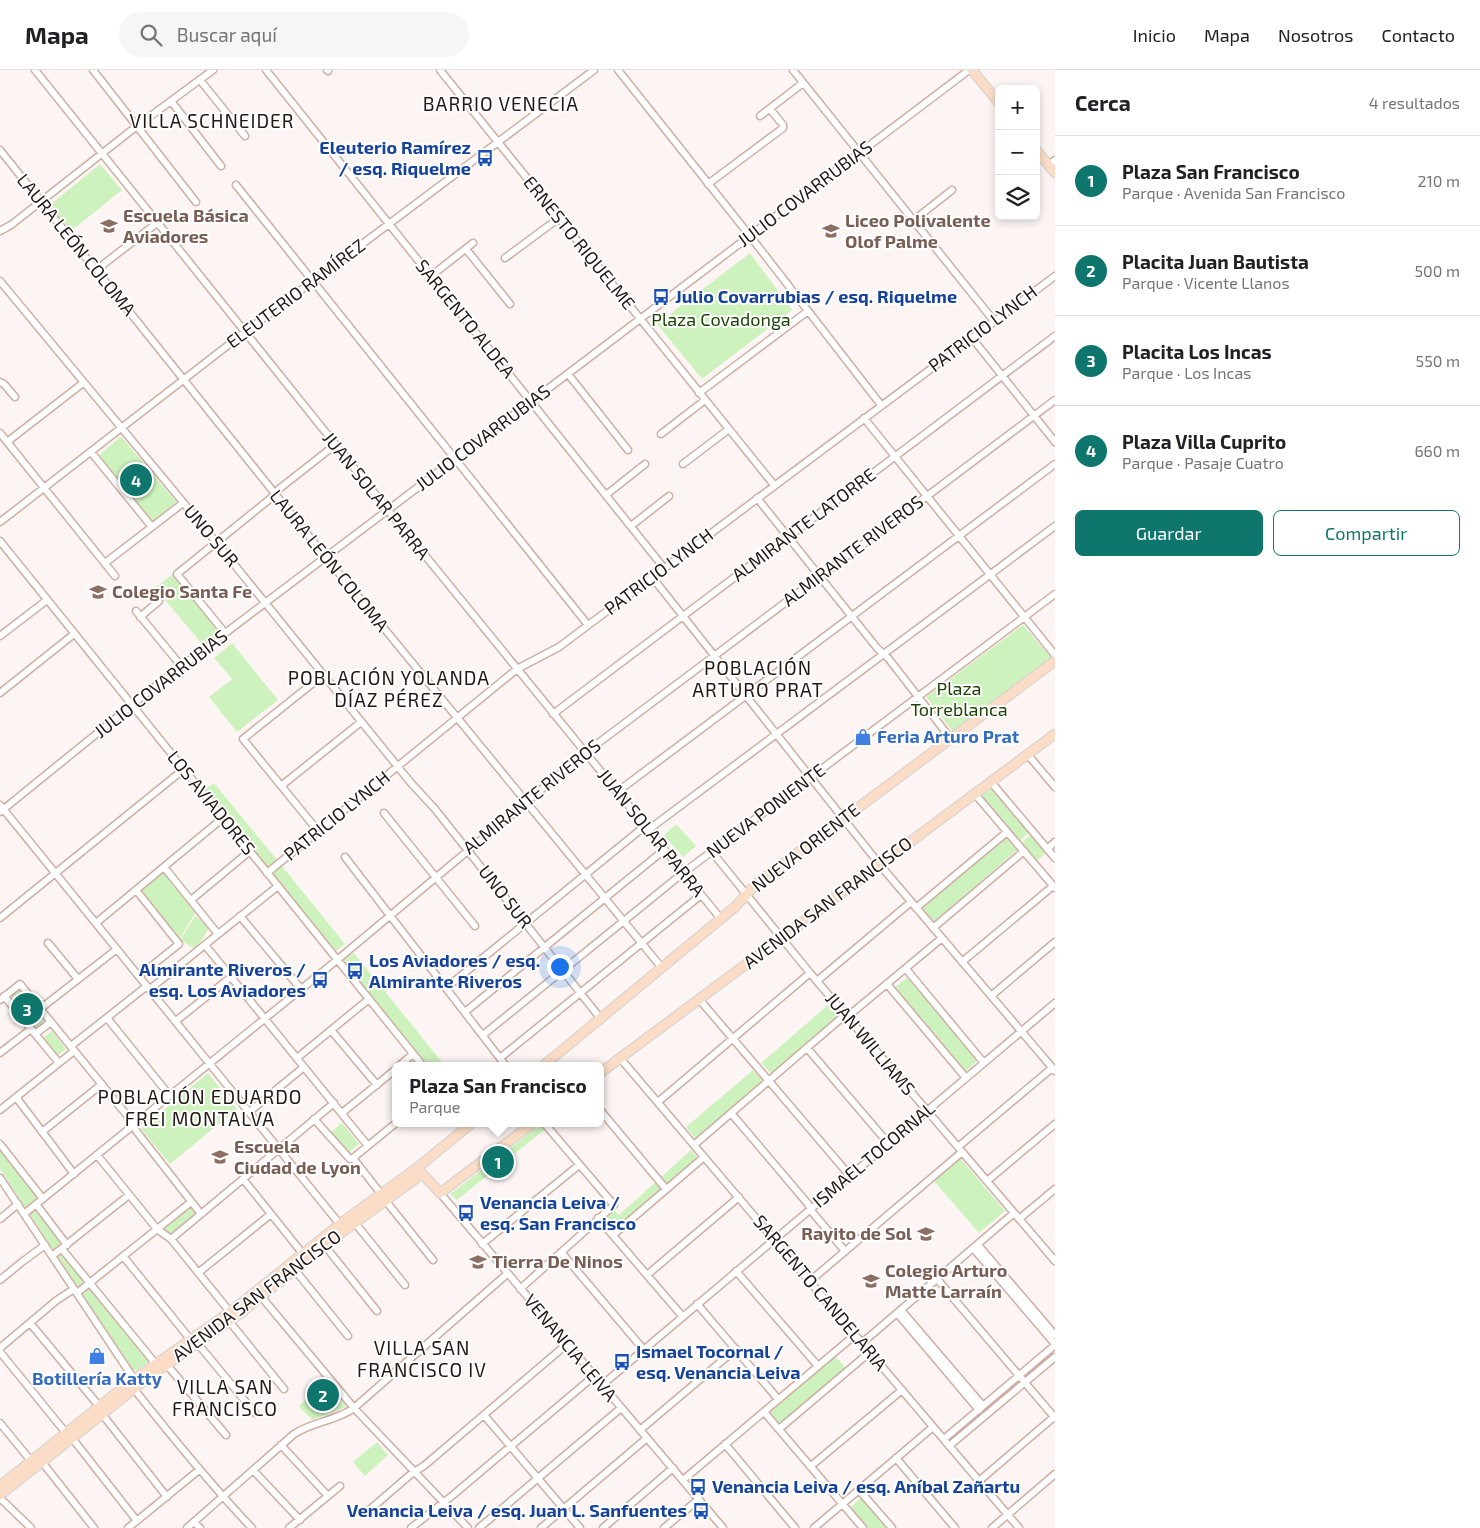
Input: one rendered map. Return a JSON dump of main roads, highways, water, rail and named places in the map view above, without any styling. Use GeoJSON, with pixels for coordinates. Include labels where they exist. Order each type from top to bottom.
{"type":"FeatureCollection","features":[{"type":"Feature","properties":{"kind":"main road"},"geometry":{"type":"LineString","coordinates":[[971,70],[995,98]]}},
{"type":"Feature","properties":{"kind":"main road"},"geometry":{"type":"LineString","coordinates":[[1040,153],[1052,162],[1055,173]]}},
{"type":"Feature","properties":{"kind":"main road","name":"NUEVA ORIENTE"},"geometry":{"type":"LineString","coordinates":[[548,1062],[721,919],[757,883],[1055,661]]}},
{"type":"Feature","properties":{"kind":"main road","name":"AVENIDA SAN FRANCISCO"},"geometry":{"type":"LineString","coordinates":[[604,1070],[1055,734]]}},
{"type":"Feature","properties":{"kind":"main road"},"geometry":{"type":"LineString","coordinates":[[420,1171],[468,1127]]}},
{"type":"Feature","properties":{"kind":"main road","name":"VENANCIA LEIVA"},"geometry":{"type":"LineString","coordinates":[[420,1171],[440,1193],[528,1127]]}},
{"type":"Feature","properties":{"kind":"main road","name":"AVENIDA SAN FRANCISCO"},"geometry":{"type":"LineString","coordinates":[[259,1294],[303,1254],[420,1171]]}},
{"type":"Feature","properties":{"kind":"main road","name":"AVENIDA SAN FRANCISCO"},"geometry":{"type":"LineString","coordinates":[[101,1410],[134,1378],[155,1363],[194,1341],[295,1270],[325,1246],[342,1227],[354,1223],[383,1197]]}},
{"type":"Feature","properties":{"kind":"main road","name":"AVENIDA SAN FRANCISCO"},"geometry":{"type":"LineString","coordinates":[[0,1486],[31,1460],[167,1365],[194,1341]]}},
{"type":"Feature","properties":{"kind":"main road","name":"AVENIDA SAN FRANCISCO"},"geometry":{"type":"LineString","coordinates":[[0,1496],[42,1462],[69,1435]]}},
{"type":"Feature","properties":{"kind":"place","name":"Eleuterio Ramírez / esq. Riquelme"},"geometry":{"type":"Point","coordinates":[485,158]}},
{"type":"Feature","properties":{"kind":"place","name":"Escuela Básica Aviadores"},"geometry":{"type":"Point","coordinates":[109,226]}},
{"type":"Feature","properties":{"kind":"place","name":"Liceo Polivalente Olof Palme"},"geometry":{"type":"Point","coordinates":[831,231]}},
{"type":"Feature","properties":{"kind":"place","name":"Julio Covarrubias / esq. Riquelme"},"geometry":{"type":"Point","coordinates":[661,297]}},
{"type":"Feature","properties":{"kind":"place","name":"Plaza Villa Cuprito"},"geometry":{"type":"Point","coordinates":[136,480]}},
{"type":"Feature","properties":{"kind":"place","name":"Colegio Santa Fe"},"geometry":{"type":"Point","coordinates":[98,592]}},
{"type":"Feature","properties":{"kind":"place","name":"Feria Arturo Prat"},"geometry":{"type":"Point","coordinates":[863,737]}},
{"type":"Feature","properties":{"kind":"place","name":"Los Aviadores / esq. Almirante Riveros"},"geometry":{"type":"Point","coordinates":[355,971]}},
{"type":"Feature","properties":{"kind":"place","name":"Almirante Riveros / esq. Los Aviadores"},"geometry":{"type":"Point","coordinates":[320,980]}},
{"type":"Feature","properties":{"kind":"place","name":"Placita Los Incas"},"geometry":{"type":"Point","coordinates":[27,1009]}},
{"type":"Feature","properties":{"kind":"place","name":"Escuela Ciudad de Lyon"},"geometry":{"type":"Point","coordinates":[220,1157]}},
{"type":"Feature","properties":{"kind":"place","name":"Plaza San Francisco"},"geometry":{"type":"Point","coordinates":[498,1162]}},
{"type":"Feature","properties":{"kind":"place","name":"Venancia Leiva / esq. San Francisco"},"geometry":{"type":"Point","coordinates":[466,1213]}},
{"type":"Feature","properties":{"kind":"place","name":"Rayito de Sol"},"geometry":{"type":"Point","coordinates":[926,1234]}},
{"type":"Feature","properties":{"kind":"place","name":"Tierra De Ninos"},"geometry":{"type":"Point","coordinates":[478,1262]}},
{"type":"Feature","properties":{"kind":"place","name":"Colegio Arturo Matte Larraín"},"geometry":{"type":"Point","coordinates":[871,1281]}},
{"type":"Feature","properties":{"kind":"place","name":"Botillería Katty"},"geometry":{"type":"Point","coordinates":[97,1356]}},
{"type":"Feature","properties":{"kind":"place","name":"Ismael Tocornal / esq. Venancia Leiva"},"geometry":{"type":"Point","coordinates":[622,1362]}},
{"type":"Feature","properties":{"kind":"place","name":"Placita Juan Bautista"},"geometry":{"type":"Point","coordinates":[323,1395]}},
{"type":"Feature","properties":{"kind":"place","name":"Venancia Leiva / esq. Aníbal Zañartu"},"geometry":{"type":"Point","coordinates":[698,1487]}},
{"type":"Feature","properties":{"kind":"place","name":"Venancia Leiva / esq. Juan L. Sanfuentes"},"geometry":{"type":"Point","coordinates":[701,1511]}},
{"type":"Feature","properties":{"kind":"district","name":"BARRIO VENECIA"},"geometry":{"type":"Point","coordinates":[501,104]}},
{"type":"Feature","properties":{"kind":"district","name":"VILLA SCHNEIDER"},"geometry":{"type":"Point","coordinates":[212,121]}},
{"type":"Feature","properties":{"kind":"district","name":"POBLACIÓN ARTURO PRAT"},"geometry":{"type":"Point","coordinates":[758,679]}},
{"type":"Feature","properties":{"kind":"district","name":"POBLACIÓN YOLANDA DÍAZ PÉREZ"},"geometry":{"type":"Point","coordinates":[389,689]}},
{"type":"Feature","properties":{"kind":"district","name":"POBLACIÓN EDUARDO FREI MONTALVA"},"geometry":{"type":"Point","coordinates":[200,1108]}},
{"type":"Feature","properties":{"kind":"district","name":"VILLA SAN FRANCISCO IV"},"geometry":{"type":"Point","coordinates":[422,1359]}},
{"type":"Feature","properties":{"kind":"district","name":"VILLA SAN FRANCISCO"},"geometry":{"type":"Point","coordinates":[225,1398]}},
{"type":"Feature","properties":{"kind":"park label","name":"Plaza Covadonga"},"geometry":{"type":"Point","coordinates":[721,320]}},
{"type":"Feature","properties":{"kind":"park label","name":"Plaza Torreblanca"},"geometry":{"type":"Point","coordinates":[959,699]}}]}
